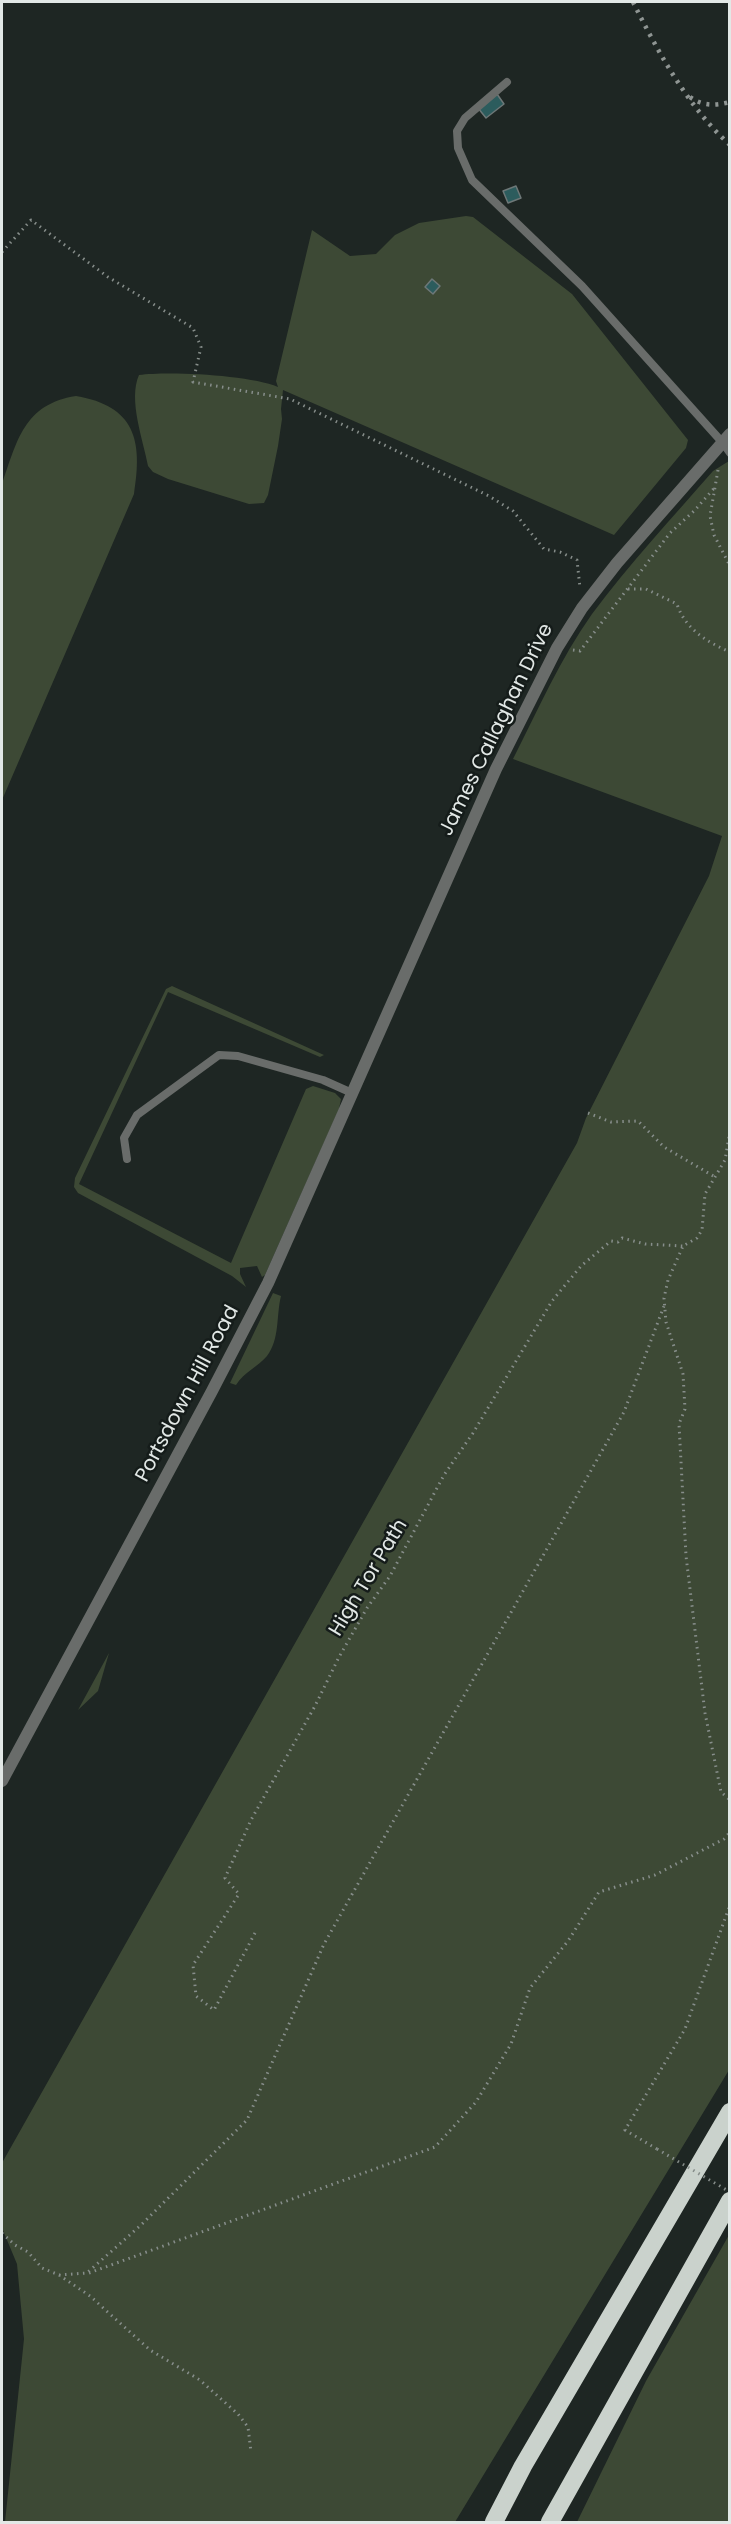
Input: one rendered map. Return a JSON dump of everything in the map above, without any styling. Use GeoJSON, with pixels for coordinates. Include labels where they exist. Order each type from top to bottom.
{"type":"FeatureCollection","features":[{"type":"Feature","properties":{"kind":"highway"},"geometry":{"type":"LineString","coordinates":[[494,2523],[523,2466],[729,2112]]}},
{"type":"Feature","properties":{"kind":"highway"},"geometry":{"type":"LineString","coordinates":[[550,2523],[729,2201]]}},
{"type":"Feature","properties":{"kind":"street","name":"James Callaghan Drive"},"geometry":{"type":"LineString","coordinates":[[387,1015],[496,769],[556,648],[582,608],[644,530],[727,443]]}},
{"type":"Feature","properties":{"kind":"street","name":"Portsdown Hill Road"},"geometry":{"type":"LineString","coordinates":[[2,1781],[268,1283],[387,1015]]}},
{"type":"Feature","properties":{"kind":"lane"},"geometry":{"type":"LineString","coordinates":[[507,82],[465,118],[457,131],[458,148],[472,180],[582,286],[727,443]]}},
{"type":"Feature","properties":{"kind":"lane"},"geometry":{"type":"LineString","coordinates":[[127,1159],[124,1138],[136,1114],[219,1055],[238,1056],[323,1080],[352,1093]]}},
{"type":"Feature","properties":{"kind":"path"},"geometry":{"type":"LineString","coordinates":[[2,252],[31,220],[108,277],[194,328],[201,347],[193,382],[290,399],[501,503],[521,520],[544,549],[560,552],[577,560],[582,608]]}},
{"type":"Feature","properties":{"kind":"path"},"geometry":{"type":"LineString","coordinates":[[727,443],[710,516],[714,535],[729,566]]}},
{"type":"Feature","properties":{"kind":"path"},"geometry":{"type":"LineString","coordinates":[[556,648],[580,651],[670,533],[716,486]]}},
{"type":"Feature","properties":{"kind":"path"},"geometry":{"type":"LineString","coordinates":[[628,589],[646,589],[677,603],[681,616],[705,641],[729,652]]}},
{"type":"Feature","properties":{"kind":"path"},"geometry":{"type":"LineString","coordinates":[[588,1113],[611,1122],[638,1121],[664,1148],[715,1177]]}},
{"type":"Feature","properties":{"kind":"path"},"geometry":{"type":"LineString","coordinates":[[87,2273],[142,2224],[248,2120],[324,1944],[624,1412],[664,1306],[668,1280],[683,1246],[697,1238],[702,1230],[705,1194],[725,1160],[729,1131]]}},
{"type":"Feature","properties":{"kind":"path","name":"High Tor Path"},"geometry":{"type":"LineString","coordinates":[[255,1933],[214,2010],[196,1996],[193,1965],[239,1894],[225,1878],[251,1820],[367,1608],[390,1576],[444,1475],[473,1433],[511,1366],[552,1301],[581,1266],[611,1241],[618,1242],[622,1238],[645,1244],[683,1246]]}},
{"type":"Feature","properties":{"kind":"path"},"geometry":{"type":"LineString","coordinates":[[664,1306],[666,1322],[682,1374],[685,1409],[679,1424],[686,1556],[705,1713],[721,1792],[729,1800]]}},
{"type":"Feature","properties":{"kind":"path"},"geometry":{"type":"LineString","coordinates":[[59,2275],[87,2273],[435,2147],[476,2102],[512,2044],[530,1988],[568,1941],[599,1892],[655,1875],[724,1839],[729,1832]]}},
{"type":"Feature","properties":{"kind":"path"},"geometry":{"type":"LineString","coordinates":[[729,1905],[685,2029],[625,2130],[729,2192]]}},
{"type":"Feature","properties":{"kind":"path"},"geometry":{"type":"LineString","coordinates":[[2,2233],[15,2245],[28,2252],[42,2268],[59,2275],[90,2296],[150,2350],[200,2380],[238,2414],[248,2427],[251,2452]]}},
{"type":"Feature","properties":{"kind":"green space"},"geometry":{"type":"Polygon","coordinates":[[[473,217],[572,294],[688,440],[686,448],[614,535],[283,390],[278,446],[268,495],[264,503],[249,504],[168,479],[153,472],[148,466],[136,408],[136,385],[139,375],[210,375],[249,380],[278,387],[276,381],[312,230],[350,256],[376,254],[395,235],[419,223],[473,217]]]}},
{"type":"Feature","properties":{"kind":"green space"},"geometry":{"type":"Polygon","coordinates":[[[76,396],[111,408],[123,417],[131,428],[137,457],[134,494],[2,800],[2,484],[18,439],[34,416],[59,400],[76,396]]]}},
{"type":"Feature","properties":{"kind":"green space"},"geometry":{"type":"Polygon","coordinates":[[[729,461],[729,2070],[455,2522],[5,2522],[24,2339],[17,2264],[2,2228],[2,2163],[577,1143],[586,1118],[709,876],[722,836],[513,759],[560,667],[592,614],[636,559],[713,471],[729,461]]]}},
{"type":"Feature","properties":{"kind":"green space"},"geometry":{"type":"Polygon","coordinates":[[[172,986],[324,1055],[320,1057],[168,992],[79,1184],[231,1263],[306,1089],[313,1086],[335,1093],[341,1099],[339,1109],[265,1275],[262,1277],[257,1266],[240,1268],[240,1274],[246,1287],[232,1276],[78,1193],[74,1187],[75,1178],[166,989],[172,986]]]}},
{"type":"Feature","properties":{"kind":"green space"},"geometry":{"type":"Polygon","coordinates":[[[273,1293],[281,1296],[276,1335],[271,1349],[267,1356],[236,1385],[230,1383],[273,1293]]]}},
{"type":"Feature","properties":{"kind":"green space"},"geometry":{"type":"Polygon","coordinates":[[[109,1653],[98,1691],[78,1710],[109,1653]]]}},
{"type":"Feature","properties":{"kind":"green space"},"geometry":{"type":"Polygon","coordinates":[[[729,2235],[729,2522],[577,2522],[646,2381],[729,2235]]]}},
{"type":"Feature","properties":{"kind":"building"},"geometry":{"type":"Polygon","coordinates":[[[497,94],[504,104],[486,118],[478,108],[497,94]]]}},
{"type":"Feature","properties":{"kind":"building"},"geometry":{"type":"Polygon","coordinates":[[[516,186],[521,198],[508,203],[503,191],[516,186]]]}},
{"type":"Feature","properties":{"kind":"building"},"geometry":{"type":"Polygon","coordinates":[[[432,279],[440,286],[433,294],[425,287],[432,279]]]}},
{"type":"Feature","properties":{"kind":"railway"},"geometry":{"type":"LineString","coordinates":[[633,2],[687,96],[730,145]]}},
{"type":"Feature","properties":{"kind":"railway"},"geometry":{"type":"LineString","coordinates":[[690,97],[709,104],[730,102]]}}]}
